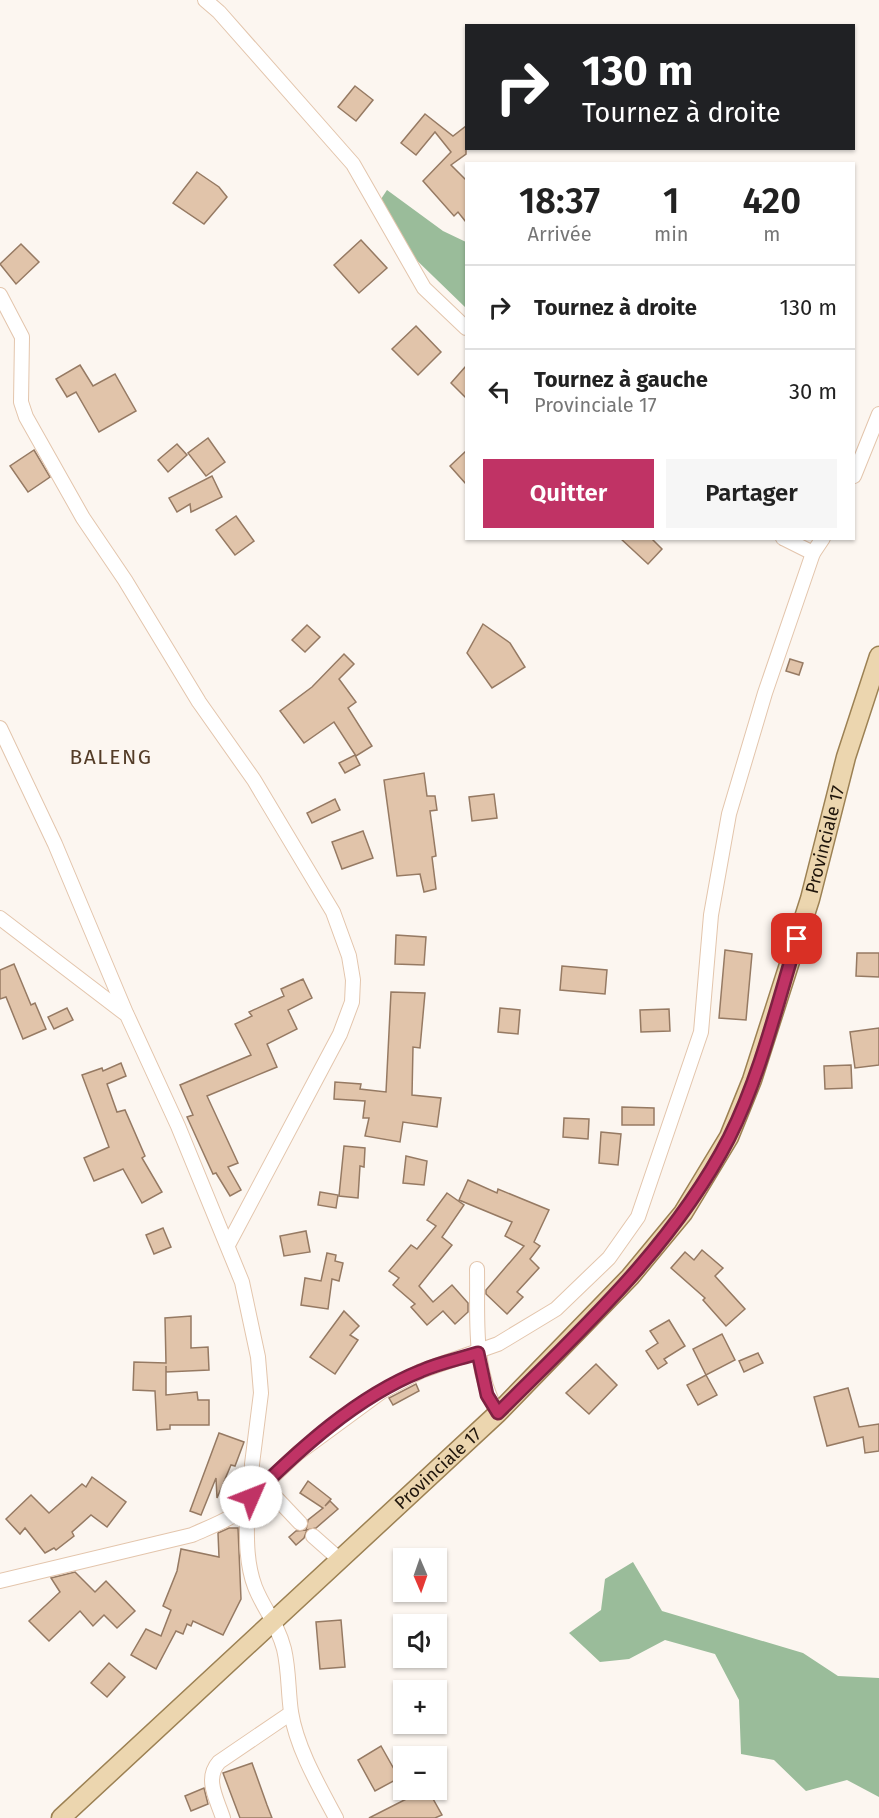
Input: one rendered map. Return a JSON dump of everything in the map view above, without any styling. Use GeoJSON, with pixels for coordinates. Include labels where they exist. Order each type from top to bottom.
{"type":"FeatureCollection","features":[{"type":"Feature","properties":{"kind":"main road","name":"Provinciale 17"},"geometry":{"type":"LineString","coordinates":[[61,1818],[498,1413],[630,1277],[683,1213],[729,1137],[776,1009],[810,899],[846,757],[879,656]]}},
{"type":"Feature","properties":{"kind":"street"},"geometry":{"type":"LineString","coordinates":[[205,0],[353,164],[424,288],[465,327]]}},
{"type":"Feature","properties":{"kind":"street"},"geometry":{"type":"LineString","coordinates":[[0,295],[22,337],[21,402],[26,417],[83,518],[125,579],[199,702],[254,780],[297,851],[333,912],[349,956],[353,980],[352,1002],[340,1034],[228,1245]]}},
{"type":"Feature","properties":{"kind":"street"},"geometry":{"type":"LineString","coordinates":[[855,474],[879,414]]}},
{"type":"Feature","properties":{"kind":"street"},"geometry":{"type":"LineString","coordinates":[[787,540],[813,553]]}},
{"type":"Feature","properties":{"kind":"street"},"geometry":{"type":"LineString","coordinates":[[0,1581],[192,1535],[221,1522],[249,1501],[330,1427],[381,1392],[421,1371],[478,1353],[556,1309],[609,1258],[638,1217],[701,1032],[711,915],[729,814],[765,693],[813,553],[822,540]]}},
{"type":"Feature","properties":{"kind":"street"},"geometry":{"type":"LineString","coordinates":[[0,728],[55,844],[127,1014],[178,1126],[242,1282],[260,1374],[261,1394],[249,1501],[251,1573],[261,1602],[275,1620],[289,1677],[291,1713],[300,1744],[336,1818]]}},
{"type":"Feature","properties":{"kind":"street"},"geometry":{"type":"LineString","coordinates":[[0,918],[127,1014]]}},
{"type":"Feature","properties":{"kind":"street"},"geometry":{"type":"LineString","coordinates":[[477,1269],[478,1353],[487,1395],[498,1413]]}},
{"type":"Feature","properties":{"kind":"street"},"geometry":{"type":"LineString","coordinates":[[264,1485],[300,1523]]}},
{"type":"Feature","properties":{"kind":"street"},"geometry":{"type":"LineString","coordinates":[[313,1536],[339,1560]]}},
{"type":"Feature","properties":{"kind":"street"},"geometry":{"type":"LineString","coordinates":[[223,1818],[211,1780],[212,1770],[219,1762],[291,1713]]}},
{"type":"Feature","properties":{"kind":"green space"},"geometry":{"type":"Polygon","coordinates":[[[387,190],[443,231],[465,242],[465,307],[402,246],[377,205],[387,190]]]}},
{"type":"Feature","properties":{"kind":"green space"},"geometry":{"type":"Polygon","coordinates":[[[633,1562],[662,1611],[803,1653],[838,1676],[879,1678],[879,1797],[847,1780],[806,1791],[774,1760],[741,1754],[739,1700],[715,1654],[665,1640],[629,1659],[600,1662],[569,1633],[601,1610],[605,1579],[633,1562]]]}},
{"type":"Feature","properties":{"kind":"building"},"geometry":{"type":"Polygon","coordinates":[[[355,86],[373,100],[356,121],[338,107],[355,86]]]}},
{"type":"Feature","properties":{"kind":"building"},"geometry":{"type":"Polygon","coordinates":[[[425,114],[453,136],[465,127],[466,154],[451,165],[465,179],[465,221],[458,212],[454,216],[423,181],[451,152],[435,132],[416,155],[401,143],[425,114]]]}},
{"type":"Feature","properties":{"kind":"building"},"geometry":{"type":"Polygon","coordinates":[[[197,172],[219,187],[227,197],[204,224],[173,203],[197,172]]]}},
{"type":"Feature","properties":{"kind":"building"},"geometry":{"type":"Polygon","coordinates":[[[361,240],[387,268],[359,293],[334,265],[361,240]]]}},
{"type":"Feature","properties":{"kind":"building"},"geometry":{"type":"Polygon","coordinates":[[[21,244],[39,262],[16,284],[0,264],[21,244]]]}},
{"type":"Feature","properties":{"kind":"building"},"geometry":{"type":"Polygon","coordinates":[[[416,326],[441,352],[418,375],[392,349],[416,326]]]}},
{"type":"Feature","properties":{"kind":"building"},"geometry":{"type":"Polygon","coordinates":[[[80,365],[93,386],[115,374],[136,411],[99,432],[76,392],[67,397],[56,379],[80,365]]]}},
{"type":"Feature","properties":{"kind":"building"},"geometry":{"type":"Polygon","coordinates":[[[465,367],[465,397],[451,383],[465,367]]]}},
{"type":"Feature","properties":{"kind":"building"},"geometry":{"type":"Polygon","coordinates":[[[208,438],[225,462],[206,476],[188,453],[208,438]]]}},
{"type":"Feature","properties":{"kind":"building"},"geometry":{"type":"Polygon","coordinates":[[[177,444],[187,455],[168,472],[158,460],[177,444]]]}},
{"type":"Feature","properties":{"kind":"building"},"geometry":{"type":"Polygon","coordinates":[[[34,450],[50,477],[28,492],[10,466],[34,450]]]}},
{"type":"Feature","properties":{"kind":"building"},"geometry":{"type":"Polygon","coordinates":[[[465,452],[465,483],[450,466],[465,452]]]}},
{"type":"Feature","properties":{"kind":"building"},"geometry":{"type":"Polygon","coordinates":[[[212,476],[222,497],[191,512],[190,504],[177,512],[169,498],[212,476]]]}},
{"type":"Feature","properties":{"kind":"building"},"geometry":{"type":"Polygon","coordinates":[[[236,516],[254,541],[235,555],[216,530],[236,516]]]}},
{"type":"Feature","properties":{"kind":"building"},"geometry":{"type":"Polygon","coordinates":[[[622,540],[653,540],[662,549],[648,564],[622,540]]]}},
{"type":"Feature","properties":{"kind":"building"},"geometry":{"type":"Polygon","coordinates":[[[483,624],[510,643],[525,667],[492,688],[467,653],[483,624]]]}},
{"type":"Feature","properties":{"kind":"building"},"geometry":{"type":"Polygon","coordinates":[[[307,625],[320,637],[305,652],[292,640],[307,625]]]}},
{"type":"Feature","properties":{"kind":"building"},"geometry":{"type":"Polygon","coordinates":[[[344,654],[354,664],[339,679],[356,702],[348,708],[372,746],[356,756],[334,722],[304,743],[280,711],[312,687],[344,654]]]}},
{"type":"Feature","properties":{"kind":"building"},"geometry":{"type":"Polygon","coordinates":[[[790,659],[803,663],[799,675],[786,671],[790,659]]]}},
{"type":"Feature","properties":{"kind":"building"},"geometry":{"type":"Polygon","coordinates":[[[355,755],[360,765],[345,773],[339,763],[355,755]]]}},
{"type":"Feature","properties":{"kind":"building"},"geometry":{"type":"Polygon","coordinates":[[[424,773],[427,796],[435,796],[437,810],[430,811],[436,856],[432,857],[436,889],[424,892],[420,874],[397,876],[384,780],[424,773]]]}},
{"type":"Feature","properties":{"kind":"building"},"geometry":{"type":"Polygon","coordinates":[[[494,794],[497,818],[472,821],[469,797],[494,794]]]}},
{"type":"Feature","properties":{"kind":"building"},"geometry":{"type":"Polygon","coordinates":[[[335,799],[340,810],[312,823],[307,813],[335,799]]]}},
{"type":"Feature","properties":{"kind":"building"},"geometry":{"type":"Polygon","coordinates":[[[363,831],[373,858],[342,869],[332,842],[363,831]]]}},
{"type":"Feature","properties":{"kind":"building"},"geometry":{"type":"Polygon","coordinates":[[[396,935],[426,937],[424,965],[395,964],[396,935]]]}},
{"type":"Feature","properties":{"kind":"building"},"geometry":{"type":"Polygon","coordinates":[[[725,950],[752,954],[746,1020],[719,1018],[725,950]]]}},
{"type":"Feature","properties":{"kind":"building"},"geometry":{"type":"Polygon","coordinates":[[[857,953],[879,953],[879,977],[856,976],[857,953]]]}},
{"type":"Feature","properties":{"kind":"building"},"geometry":{"type":"Polygon","coordinates":[[[14,964],[31,1005],[35,1003],[46,1029],[23,1039],[6,997],[0,999],[0,970],[14,964]]]}},
{"type":"Feature","properties":{"kind":"building"},"geometry":{"type":"Polygon","coordinates":[[[562,966],[607,970],[605,994],[560,990],[562,966]]]}},
{"type":"Feature","properties":{"kind":"building"},"geometry":{"type":"Polygon","coordinates":[[[303,979],[312,998],[288,1010],[297,1029],[267,1044],[277,1067],[207,1096],[238,1163],[228,1167],[241,1190],[230,1196],[216,1173],[213,1174],[187,1117],[193,1115],[180,1085],[251,1055],[235,1024],[252,1016],[249,1012],[284,996],[281,989],[303,979]]]}},
{"type":"Feature","properties":{"kind":"building"},"geometry":{"type":"Polygon","coordinates":[[[391,992],[425,993],[420,1048],[413,1047],[412,1095],[441,1098],[437,1127],[403,1122],[400,1142],[365,1136],[369,1118],[363,1118],[365,1101],[334,1099],[335,1082],[361,1084],[360,1089],[386,1092],[391,992]]]}},
{"type":"Feature","properties":{"kind":"building"},"geometry":{"type":"Polygon","coordinates":[[[67,1008],[73,1020],[54,1029],[48,1017],[67,1008]]]}},
{"type":"Feature","properties":{"kind":"building"},"geometry":{"type":"Polygon","coordinates":[[[500,1008],[520,1010],[518,1034],[498,1032],[500,1008]]]}},
{"type":"Feature","properties":{"kind":"building"},"geometry":{"type":"Polygon","coordinates":[[[669,1009],[670,1031],[641,1032],[640,1010],[669,1009]]]}},
{"type":"Feature","properties":{"kind":"building"},"geometry":{"type":"Polygon","coordinates":[[[879,1028],[879,1065],[855,1068],[850,1032],[879,1028]]]}},
{"type":"Feature","properties":{"kind":"building"},"geometry":{"type":"Polygon","coordinates":[[[121,1063],[126,1076],[107,1084],[117,1112],[125,1110],[145,1156],[142,1158],[162,1192],[142,1203],[123,1169],[94,1181],[84,1158],[109,1147],[82,1075],[102,1068],[103,1071],[121,1063]]]}},
{"type":"Feature","properties":{"kind":"building"},"geometry":{"type":"Polygon","coordinates":[[[851,1065],[852,1088],[825,1089],[824,1066],[851,1065]]]}},
{"type":"Feature","properties":{"kind":"building"},"geometry":{"type":"Polygon","coordinates":[[[622,1107],[654,1108],[654,1125],[622,1125],[622,1107]]]}},
{"type":"Feature","properties":{"kind":"building"},"geometry":{"type":"Polygon","coordinates":[[[564,1118],[589,1119],[588,1139],[563,1137],[564,1118]]]}},
{"type":"Feature","properties":{"kind":"building"},"geometry":{"type":"Polygon","coordinates":[[[601,1132],[621,1134],[618,1165],[599,1163],[601,1132]]]}},
{"type":"Feature","properties":{"kind":"building"},"geometry":{"type":"Polygon","coordinates":[[[344,1146],[365,1148],[364,1167],[360,1166],[358,1198],[339,1196],[344,1146]]]}},
{"type":"Feature","properties":{"kind":"building"},"geometry":{"type":"Polygon","coordinates":[[[406,1156],[427,1161],[424,1185],[403,1183],[406,1156]]]}},
{"type":"Feature","properties":{"kind":"building"},"geometry":{"type":"Polygon","coordinates":[[[468,1180],[497,1193],[498,1189],[549,1210],[534,1242],[540,1246],[530,1259],[539,1268],[517,1292],[523,1297],[507,1314],[486,1294],[486,1290],[524,1246],[505,1236],[512,1222],[459,1200],[468,1180]]]}},
{"type":"Feature","properties":{"kind":"building"},"geometry":{"type":"Polygon","coordinates":[[[320,1192],[338,1195],[336,1208],[318,1205],[320,1192]]]}},
{"type":"Feature","properties":{"kind":"building"},"geometry":{"type":"Polygon","coordinates":[[[447,1193],[464,1205],[442,1237],[452,1245],[419,1286],[433,1302],[452,1285],[468,1303],[468,1312],[455,1324],[443,1311],[427,1325],[411,1307],[415,1304],[393,1285],[399,1278],[389,1271],[411,1245],[417,1249],[436,1226],[427,1220],[447,1193]]]}},
{"type":"Feature","properties":{"kind":"building"},"geometry":{"type":"Polygon","coordinates":[[[163,1228],[171,1247],[154,1254],[146,1235],[163,1228]]]}},
{"type":"Feature","properties":{"kind":"building"},"geometry":{"type":"Polygon","coordinates":[[[306,1231],[310,1252],[284,1256],[280,1236],[306,1231]]]}},
{"type":"Feature","properties":{"kind":"building"},"geometry":{"type":"Polygon","coordinates":[[[702,1250],[723,1268],[715,1276],[745,1309],[726,1326],[703,1300],[705,1298],[671,1268],[685,1252],[694,1260],[702,1250]]]}},
{"type":"Feature","properties":{"kind":"building"},"geometry":{"type":"Polygon","coordinates":[[[327,1253],[336,1255],[335,1261],[343,1263],[339,1281],[332,1279],[328,1309],[301,1305],[305,1278],[321,1281],[327,1253]]]}},
{"type":"Feature","properties":{"kind":"building"},"geometry":{"type":"Polygon","coordinates":[[[344,1311],[359,1326],[350,1335],[358,1340],[335,1374],[310,1357],[344,1311]]]}},
{"type":"Feature","properties":{"kind":"building"},"geometry":{"type":"Polygon","coordinates":[[[191,1316],[191,1348],[208,1347],[209,1370],[166,1372],[166,1395],[197,1392],[198,1400],[209,1400],[209,1425],[170,1425],[170,1429],[157,1430],[155,1391],[133,1390],[134,1362],[166,1363],[165,1318],[191,1316]]]}},
{"type":"Feature","properties":{"kind":"building"},"geometry":{"type":"Polygon","coordinates":[[[669,1320],[685,1346],[664,1359],[667,1363],[658,1369],[646,1351],[658,1343],[650,1331],[669,1320]]]}},
{"type":"Feature","properties":{"kind":"building"},"geometry":{"type":"Polygon","coordinates":[[[722,1334],[735,1360],[706,1375],[693,1349],[722,1334]]]}},
{"type":"Feature","properties":{"kind":"building"},"geometry":{"type":"Polygon","coordinates":[[[758,1353],[763,1363],[744,1372],[739,1361],[758,1353]]]}},
{"type":"Feature","properties":{"kind":"building"},"geometry":{"type":"Polygon","coordinates":[[[596,1364],[617,1385],[589,1414],[566,1393],[596,1364]]]}},
{"type":"Feature","properties":{"kind":"building"},"geometry":{"type":"Polygon","coordinates":[[[706,1375],[717,1395],[698,1405],[687,1385],[706,1375]]]}},
{"type":"Feature","properties":{"kind":"building"},"geometry":{"type":"Polygon","coordinates":[[[416,1384],[419,1391],[393,1405],[389,1398],[416,1384]]]}},
{"type":"Feature","properties":{"kind":"building"},"geometry":{"type":"Polygon","coordinates":[[[848,1388],[859,1427],[879,1424],[879,1451],[865,1453],[863,1437],[827,1446],[814,1397],[848,1388]]]}},
{"type":"Feature","properties":{"kind":"building"},"geometry":{"type":"Polygon","coordinates":[[[219,1433],[244,1442],[235,1466],[231,1465],[217,1498],[216,1478],[201,1515],[190,1511],[219,1433]]]}},
{"type":"Feature","properties":{"kind":"building"},"geometry":{"type":"Polygon","coordinates":[[[92,1477],[126,1502],[107,1527],[91,1515],[72,1532],[74,1536],[56,1550],[54,1548],[45,1553],[25,1528],[20,1534],[6,1519],[31,1495],[49,1513],[82,1484],[86,1487],[92,1477]]]}},
{"type":"Feature","properties":{"kind":"building"},"geometry":{"type":"Polygon","coordinates":[[[308,1481],[331,1499],[325,1506],[330,1501],[338,1509],[316,1528],[307,1530],[304,1538],[296,1545],[289,1537],[296,1531],[306,1530],[308,1520],[323,1508],[300,1493],[308,1481]]]}},
{"type":"Feature","properties":{"kind":"building"},"geometry":{"type":"Polygon","coordinates":[[[229,1528],[238,1528],[241,1599],[223,1635],[193,1621],[191,1626],[187,1624],[183,1634],[176,1631],[156,1669],[131,1655],[146,1629],[161,1636],[171,1610],[163,1606],[177,1571],[181,1549],[219,1557],[218,1533],[229,1528]]]}},
{"type":"Feature","properties":{"kind":"building"},"geometry":{"type":"Polygon","coordinates":[[[75,1572],[95,1592],[106,1581],[135,1611],[117,1628],[104,1615],[93,1626],[80,1611],[49,1641],[29,1621],[60,1592],[51,1578],[75,1572]]]}},
{"type":"Feature","properties":{"kind":"building"},"geometry":{"type":"Polygon","coordinates":[[[341,1620],[345,1667],[320,1669],[316,1622],[341,1620]]]}},
{"type":"Feature","properties":{"kind":"building"},"geometry":{"type":"Polygon","coordinates":[[[109,1663],[125,1677],[107,1697],[91,1683],[109,1663]]]}},
{"type":"Feature","properties":{"kind":"building"},"geometry":{"type":"Polygon","coordinates":[[[381,1746],[393,1767],[393,1781],[375,1791],[358,1760],[381,1746]]]}},
{"type":"Feature","properties":{"kind":"building"},"geometry":{"type":"Polygon","coordinates":[[[252,1763],[272,1818],[240,1818],[223,1773],[252,1763]]]}},
{"type":"Feature","properties":{"kind":"building"},"geometry":{"type":"Polygon","coordinates":[[[204,1788],[208,1804],[191,1811],[185,1796],[204,1788]]]}},
{"type":"Feature","properties":{"kind":"building"},"geometry":{"type":"Polygon","coordinates":[[[404,1800],[434,1800],[442,1815],[435,1818],[369,1818],[404,1800]]]}},
{"type":"Feature","properties":{"kind":"district","name":"BALENG"},"geometry":{"type":"Point","coordinates":[111,757]}},
{"type":"Feature","properties":{"kind":"route"},"geometry":{"type":"LineString","coordinates":[[251,1497],[330,1427],[381,1392],[421,1371],[478,1353],[487,1395],[498,1413],[564,1346],[630,1277],[676,1222],[729,1137],[752,1080],[797,939]]}}]}
